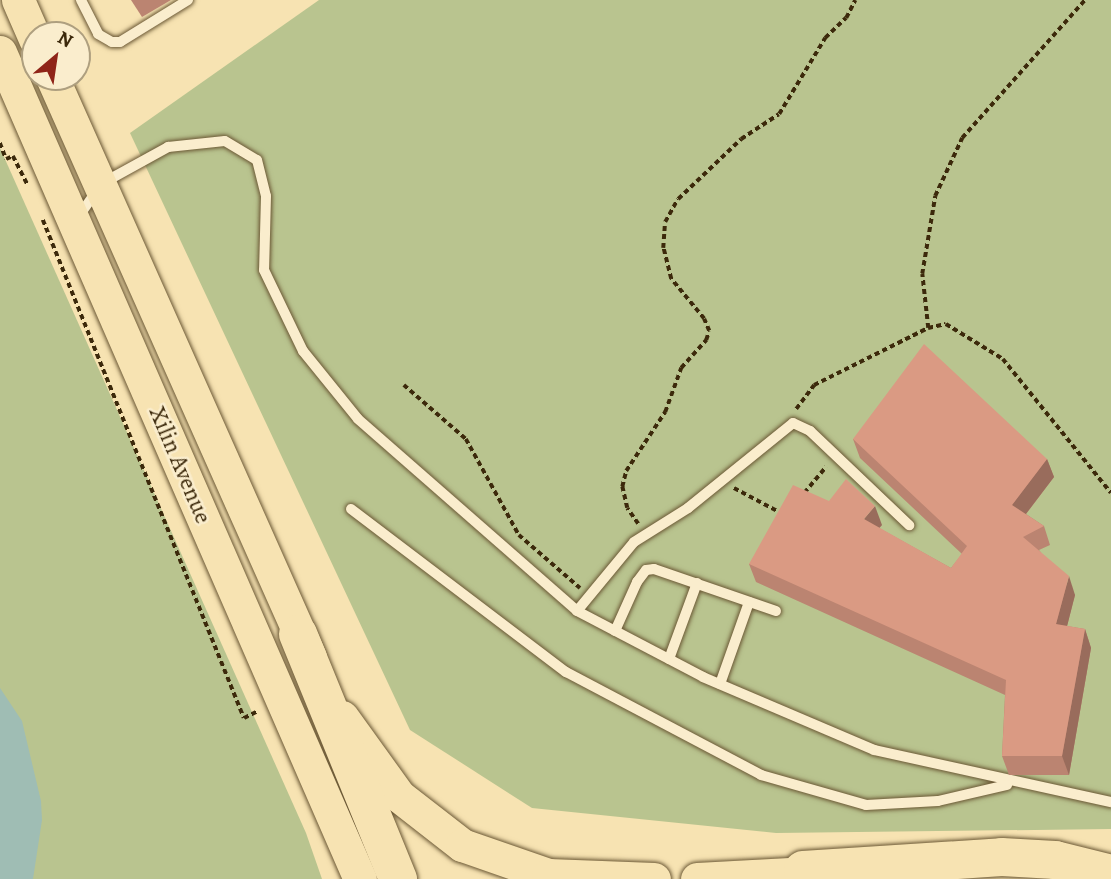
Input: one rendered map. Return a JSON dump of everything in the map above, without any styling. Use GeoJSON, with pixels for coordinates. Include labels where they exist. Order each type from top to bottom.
{"type":"FeatureCollection","features":[{"type":"Feature","properties":{"kind":"highway"},"geometry":{"type":"LineString","coordinates":[[298,634],[398,879]]}},
{"type":"Feature","properties":{"kind":"highway"},"geometry":{"type":"LineString","coordinates":[[803,870],[1002,857],[1055,860],[1111,874]]}},
{"type":"Feature","properties":{"kind":"main road"},"geometry":{"type":"LineString","coordinates":[[18,0],[27,21]]}},
{"type":"Feature","properties":{"kind":"main road","name":"Xilin Avenue"},"geometry":{"type":"LineString","coordinates":[[0,52],[46,175],[74,224],[360,879]]}},
{"type":"Feature","properties":{"kind":"main road","name":"Xilin Avenue"},"geometry":{"type":"LineString","coordinates":[[58,91],[94,182],[298,634],[348,727],[399,796],[462,845],[548,875],[654,879]]}},
{"type":"Feature","properties":{"kind":"main road"},"geometry":{"type":"LineString","coordinates":[[697,879],[803,870],[956,879]]}},
{"type":"Feature","properties":{"kind":"lane"},"geometry":{"type":"LineString","coordinates":[[81,0],[98,34],[112,42],[120,42],[188,0]]}},
{"type":"Feature","properties":{"kind":"lane"},"geometry":{"type":"LineString","coordinates":[[74,224],[94,182],[168,147],[200,141],[225,141],[257,160],[266,197],[264,270],[303,351],[358,419],[578,611],[720,684],[874,750],[1013,783],[1111,802]]}},
{"type":"Feature","properties":{"kind":"lane"},"geometry":{"type":"LineString","coordinates":[[578,611],[645,534],[688,508],[784,426],[802,425],[909,525]]}},
{"type":"Feature","properties":{"kind":"lane"},"geometry":{"type":"LineString","coordinates":[[351,509],[566,672],[761,775],[866,805],[938,801],[1013,783]]}},
{"type":"Feature","properties":{"kind":"lane"},"geometry":{"type":"LineString","coordinates":[[615,631],[646,570],[697,583],[776,611]]}},
{"type":"Feature","properties":{"kind":"lane"},"geometry":{"type":"LineString","coordinates":[[669,659],[697,583]]}},
{"type":"Feature","properties":{"kind":"lane"},"geometry":{"type":"LineString","coordinates":[[720,684],[749,602]]}},
{"type":"Feature","properties":{"kind":"path"},"geometry":{"type":"LineString","coordinates":[[645,534],[627,508],[622,487],[625,471],[665,412],[681,368],[706,340],[709,331],[704,318],[671,279],[663,248],[665,222],[678,199],[732,147],[779,114],[825,38],[846,18],[855,0]]}},
{"type":"Feature","properties":{"kind":"path"},"geometry":{"type":"LineString","coordinates":[[928,328],[922,274],[935,196],[962,138],[1084,0]]}},
{"type":"Feature","properties":{"kind":"path"},"geometry":{"type":"LineString","coordinates":[[0,143],[6,159],[13,156],[46,175]]}},
{"type":"Feature","properties":{"kind":"path"},"geometry":{"type":"LineString","coordinates":[[38,207],[244,718],[281,700]]}},
{"type":"Feature","properties":{"kind":"path"},"geometry":{"type":"LineString","coordinates":[[784,426],[814,385],[928,328],[946,324],[1003,359],[1111,493]]}},
{"type":"Feature","properties":{"kind":"path"},"geometry":{"type":"LineString","coordinates":[[404,385],[466,439],[519,535],[589,596]]}},
{"type":"Feature","properties":{"kind":"path"},"geometry":{"type":"LineString","coordinates":[[802,495],[836,455]]}},
{"type":"Feature","properties":{"kind":"path"},"geometry":{"type":"LineString","coordinates":[[720,480],[786,515]]}},
{"type":"Feature","properties":{"kind":"path"},"geometry":{"type":"LineString","coordinates":[[780,525],[794,505]]}},
{"type":"Feature","properties":{"kind":"green space"},"geometry":{"type":"Polygon","coordinates":[[[319,0],[1111,0],[1111,829],[776,833],[532,808],[410,730],[130,133],[319,0]]]}},
{"type":"Feature","properties":{"kind":"green space"},"geometry":{"type":"Polygon","coordinates":[[[0,148],[306,833],[322,879],[0,879],[0,148]]]}},
{"type":"Feature","properties":{"kind":"water"},"geometry":{"type":"Polygon","coordinates":[[[0,688],[22,721],[41,801],[42,820],[33,879],[0,879],[0,688]]]}},
{"type":"Feature","properties":{"kind":"building"},"geometry":{"type":"Polygon","coordinates":[[[924,344],[1047,459],[1012,505],[1044,526],[1023,537],[1069,576],[1056,624],[1085,629],[1062,756],[1002,756],[1006,680],[749,564],[793,485],[829,501],[846,479],[875,506],[864,519],[951,568],[967,546],[853,439],[924,344]]]}}]}
